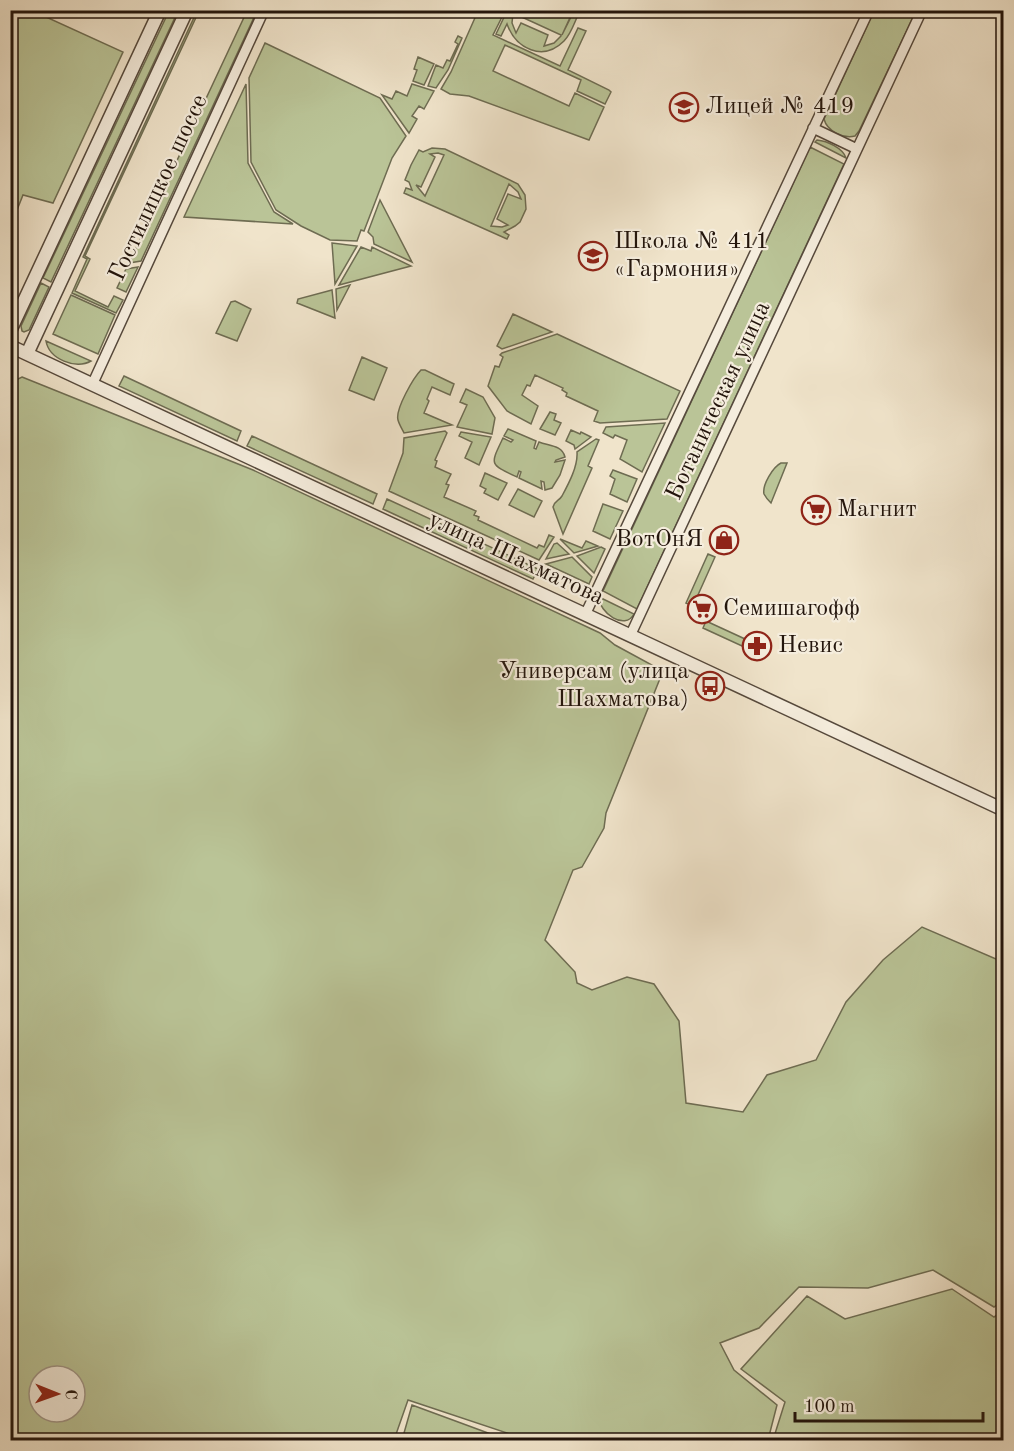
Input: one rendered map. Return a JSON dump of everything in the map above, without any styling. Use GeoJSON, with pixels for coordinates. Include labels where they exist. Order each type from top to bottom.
{"type":"FeatureCollection","features":[{"type":"Feature","properties":{"kind":"street"},"geometry":{"type":"LineString","coordinates":[[10,331],[160,10]]}},
{"type":"Feature","properties":{"kind":"street","name":"Гостилицкое шоссе"},"geometry":{"type":"LineString","coordinates":[[27,354],[187,10]]}},
{"type":"Feature","properties":{"kind":"street","name":"Гостилицкое шоссе"},"geometry":{"type":"LineString","coordinates":[[92,385],[264,10]]}},
{"type":"Feature","properties":{"kind":"street","name":"Ботаническая улица"},"geometry":{"type":"LineString","coordinates":[[585,615],[868,10]]}},
{"type":"Feature","properties":{"kind":"street","name":"Ботаническая улица"},"geometry":{"type":"LineString","coordinates":[[630,636],[922,10]]}},
{"type":"Feature","properties":{"kind":"street"},"geometry":{"type":"LineString","coordinates":[[813,128],[857,149]]}},
{"type":"Feature","properties":{"kind":"street","name":"улица Шахматова"},"geometry":{"type":"LineString","coordinates":[[10,346],[1004,810]]}},
{"type":"Feature","properties":{"kind":"green space"},"geometry":{"type":"Polygon","coordinates":[[[11,10],[33,11],[123,52],[53,203],[23,195],[11,225],[11,10]]]}},
{"type":"Feature","properties":{"kind":"green space"},"geometry":{"type":"Polygon","coordinates":[[[169,11],[178,11],[51,282],[43,278],[169,11]]]}},
{"type":"Feature","properties":{"kind":"green space"},"geometry":{"type":"Polygon","coordinates":[[[197,11],[199,11],[85,256],[90,259],[75,291],[108,307],[114,296],[123,300],[116,313],[72,293],[87,259],[83,257],[197,11]]]}},
{"type":"Feature","properties":{"kind":"green space"},"geometry":{"type":"Polygon","coordinates":[[[247,11],[257,11],[141,261],[129,263],[247,11]]]}},
{"type":"Feature","properties":{"kind":"green space"},"geometry":{"type":"Polygon","coordinates":[[[478,11],[505,11],[493,35],[560,66],[578,28],[586,31],[568,70],[609,90],[611,92],[605,104],[577,91],[581,80],[505,45],[493,71],[569,106],[575,93],[604,107],[589,140],[469,96],[450,94],[441,89],[478,11]]]}},
{"type":"Feature","properties":{"kind":"green space"},"geometry":{"type":"Polygon","coordinates":[[[507,11],[513,11],[513,13],[514,11],[573,11],[562,35],[574,11],[580,11],[567,38],[548,51],[531,50],[523,46],[511,33],[507,24],[501,36],[496,34],[507,11]],[[513,13],[512,23],[516,33],[521,23],[548,35],[544,46],[554,43],[561,35],[513,13]]]}},
{"type":"Feature","properties":{"kind":"green space"},"geometry":{"type":"Polygon","coordinates":[[[874,11],[916,11],[859,131],[855,136],[850,137],[836,133],[828,127],[824,119],[874,11]]]}},
{"type":"Feature","properties":{"kind":"green space"},"geometry":{"type":"Polygon","coordinates":[[[458,36],[462,38],[448,70],[436,88],[428,86],[436,65],[443,68],[447,60],[450,61],[458,44],[455,42],[458,36]]]}},
{"type":"Feature","properties":{"kind":"green space"},"geometry":{"type":"Polygon","coordinates":[[[265,43],[380,98],[406,136],[392,158],[364,231],[361,230],[357,241],[330,240],[301,226],[276,210],[251,162],[249,78],[265,43]]]}},
{"type":"Feature","properties":{"kind":"green space"},"geometry":{"type":"Polygon","coordinates":[[[418,57],[434,64],[424,85],[413,81],[418,57]]]}},
{"type":"Feature","properties":{"kind":"green space"},"geometry":{"type":"Polygon","coordinates":[[[246,84],[248,163],[274,212],[293,224],[184,217],[246,84]]]}},
{"type":"Feature","properties":{"kind":"green space"},"geometry":{"type":"Polygon","coordinates":[[[412,84],[434,91],[424,109],[419,106],[412,116],[417,119],[409,133],[382,95],[392,99],[396,91],[407,96],[412,84]]]}},
{"type":"Feature","properties":{"kind":"green space"},"geometry":{"type":"Polygon","coordinates":[[[817,140],[834,146],[842,151],[846,158],[815,142],[817,140]]]}},
{"type":"Feature","properties":{"kind":"green space"},"geometry":{"type":"Polygon","coordinates":[[[810,147],[844,164],[637,609],[603,591],[810,147]]]}},
{"type":"Feature","properties":{"kind":"green space"},"geometry":{"type":"Polygon","coordinates":[[[432,148],[445,149],[518,184],[525,195],[526,209],[520,222],[504,232],[509,235],[507,239],[404,193],[406,188],[412,190],[409,182],[405,180],[419,150],[423,152],[432,148]],[[430,154],[435,157],[421,187],[416,185],[425,196],[444,155],[430,154]],[[509,184],[491,226],[508,225],[497,219],[508,194],[521,199],[518,192],[509,184]]]}},
{"type":"Feature","properties":{"kind":"green space"},"geometry":{"type":"Polygon","coordinates":[[[380,200],[412,262],[374,244],[373,237],[368,232],[380,200]]]}},
{"type":"Feature","properties":{"kind":"green space"},"geometry":{"type":"Polygon","coordinates":[[[332,243],[357,246],[335,284],[332,243]]]}},
{"type":"Feature","properties":{"kind":"green space"},"geometry":{"type":"Polygon","coordinates":[[[361,247],[371,251],[372,247],[411,266],[339,285],[361,247]]]}},
{"type":"Feature","properties":{"kind":"green space"},"geometry":{"type":"Polygon","coordinates":[[[138,267],[126,292],[117,288],[126,269],[138,267]]]}},
{"type":"Feature","properties":{"kind":"green space"},"geometry":{"type":"Polygon","coordinates":[[[41,283],[49,287],[29,330],[24,332],[21,326],[41,283]]]}},
{"type":"Feature","properties":{"kind":"green space"},"geometry":{"type":"Polygon","coordinates":[[[350,285],[337,310],[336,289],[350,285]]]}},
{"type":"Feature","properties":{"kind":"green space"},"geometry":{"type":"Polygon","coordinates":[[[332,290],[335,318],[297,303],[298,299],[332,290]]]}},
{"type":"Feature","properties":{"kind":"green space"},"geometry":{"type":"Polygon","coordinates":[[[71,295],[115,315],[98,354],[53,334],[71,295]]]}},
{"type":"Feature","properties":{"kind":"green space"},"geometry":{"type":"Polygon","coordinates":[[[235,301],[251,309],[237,341],[216,333],[231,302],[235,301]]]}},
{"type":"Feature","properties":{"kind":"green space"},"geometry":{"type":"Polygon","coordinates":[[[513,314],[552,332],[502,349],[497,346],[513,314]]]}},
{"type":"Feature","properties":{"kind":"green space"},"geometry":{"type":"Polygon","coordinates":[[[557,334],[680,391],[667,419],[600,423],[594,421],[598,411],[566,396],[567,393],[562,390],[563,388],[535,375],[530,386],[527,385],[522,395],[538,406],[531,424],[507,411],[488,386],[495,366],[499,367],[503,357],[500,355],[557,334]]]}},
{"type":"Feature","properties":{"kind":"green space"},"geometry":{"type":"Polygon","coordinates":[[[46,341],[91,361],[78,364],[64,361],[52,353],[46,341]]]}},
{"type":"Feature","properties":{"kind":"green space"},"geometry":{"type":"Polygon","coordinates":[[[362,357],[387,368],[374,400],[349,390],[362,357]]]}},
{"type":"Feature","properties":{"kind":"green space"},"geometry":{"type":"Polygon","coordinates":[[[421,370],[454,384],[450,395],[432,387],[424,413],[452,425],[404,433],[398,420],[399,409],[421,370]]]}},
{"type":"Feature","properties":{"kind":"green space"},"geometry":{"type":"Polygon","coordinates":[[[124,376],[241,431],[237,441],[119,386],[124,376]]]}},
{"type":"Feature","properties":{"kind":"green space"},"geometry":{"type":"Polygon","coordinates":[[[22,377],[253,470],[600,633],[615,645],[663,671],[606,813],[604,828],[582,867],[573,870],[545,940],[575,972],[577,983],[592,990],[627,977],[654,984],[679,1021],[686,1103],[743,1112],[767,1075],[816,1060],[846,1002],[883,960],[922,927],[1003,962],[1003,1300],[994,1307],[933,1270],[868,1288],[799,1287],[759,1328],[720,1343],[734,1370],[777,1405],[768,1440],[595,1440],[585,1434],[573,1440],[528,1440],[408,1400],[394,1440],[11,1440],[10,518],[16,508],[11,461],[10,383],[22,377]]]}},
{"type":"Feature","properties":{"kind":"green space"},"geometry":{"type":"Polygon","coordinates":[[[466,389],[483,397],[495,418],[492,434],[457,427],[467,405],[460,402],[466,389]]]}},
{"type":"Feature","properties":{"kind":"green space"},"geometry":{"type":"Polygon","coordinates":[[[550,412],[556,414],[554,420],[561,423],[555,435],[540,429],[550,412]]]}},
{"type":"Feature","properties":{"kind":"green space"},"geometry":{"type":"Polygon","coordinates":[[[665,423],[642,472],[620,459],[627,440],[615,435],[613,438],[603,433],[606,427],[665,423]]]}},
{"type":"Feature","properties":{"kind":"green space"},"geometry":{"type":"Polygon","coordinates":[[[508,429],[536,441],[534,448],[536,449],[539,442],[561,450],[565,457],[555,462],[565,460],[552,488],[545,490],[544,482],[541,481],[542,489],[519,478],[521,472],[519,471],[517,477],[497,466],[494,459],[503,438],[511,442],[513,440],[504,436],[508,429]]]}},
{"type":"Feature","properties":{"kind":"green space"},"geometry":{"type":"Polygon","coordinates":[[[571,430],[591,437],[575,449],[574,445],[566,441],[571,430]]]}},
{"type":"Feature","properties":{"kind":"green space"},"geometry":{"type":"Polygon","coordinates":[[[445,431],[447,433],[435,460],[437,461],[435,467],[451,474],[446,484],[449,485],[444,497],[476,511],[474,515],[479,517],[478,520],[537,548],[539,545],[544,547],[549,535],[554,537],[539,560],[389,491],[403,453],[404,438],[445,431]]]}},
{"type":"Feature","properties":{"kind":"green space"},"geometry":{"type":"Polygon","coordinates":[[[461,432],[491,437],[479,465],[465,458],[472,442],[459,436],[461,432]]]}},
{"type":"Feature","properties":{"kind":"green space"},"geometry":{"type":"Polygon","coordinates":[[[252,436],[377,494],[373,504],[247,446],[252,436]]]}},
{"type":"Feature","properties":{"kind":"green space"},"geometry":{"type":"Polygon","coordinates":[[[596,439],[599,440],[588,466],[592,468],[563,534],[553,507],[570,480],[577,452],[596,439]]]}},
{"type":"Feature","properties":{"kind":"green space"},"geometry":{"type":"Polygon","coordinates":[[[781,463],[787,463],[771,503],[764,494],[766,481],[781,463]]]}},
{"type":"Feature","properties":{"kind":"green space"},"geometry":{"type":"Polygon","coordinates":[[[613,470],[637,479],[627,502],[610,494],[615,479],[610,476],[613,470]]]}},
{"type":"Feature","properties":{"kind":"green space"},"geometry":{"type":"Polygon","coordinates":[[[485,473],[507,483],[498,500],[484,493],[486,489],[480,486],[485,473]]]}},
{"type":"Feature","properties":{"kind":"green space"},"geometry":{"type":"Polygon","coordinates":[[[518,489],[542,501],[534,517],[509,505],[518,489]]]}},
{"type":"Feature","properties":{"kind":"green space"},"geometry":{"type":"Polygon","coordinates":[[[387,499],[538,569],[533,579],[383,509],[387,499]]]}},
{"type":"Feature","properties":{"kind":"green space"},"geometry":{"type":"Polygon","coordinates":[[[603,504],[623,511],[610,539],[593,531],[603,504]]]}},
{"type":"Feature","properties":{"kind":"green space"},"geometry":{"type":"Polygon","coordinates":[[[560,539],[582,548],[586,541],[598,546],[574,553],[560,539]]]}},
{"type":"Feature","properties":{"kind":"green space"},"geometry":{"type":"Polygon","coordinates":[[[557,543],[569,554],[546,559],[554,544],[557,543]]]}},
{"type":"Feature","properties":{"kind":"green space"},"geometry":{"type":"Polygon","coordinates":[[[601,547],[605,549],[594,573],[577,556],[601,547]]]}},
{"type":"Feature","properties":{"kind":"green space"},"geometry":{"type":"Polygon","coordinates":[[[708,554],[715,557],[693,606],[686,603],[708,554]]]}},
{"type":"Feature","properties":{"kind":"green space"},"geometry":{"type":"Polygon","coordinates":[[[572,557],[592,577],[589,584],[546,564],[572,557]]]}},
{"type":"Feature","properties":{"kind":"green space"},"geometry":{"type":"Polygon","coordinates":[[[599,597],[634,614],[625,621],[613,618],[603,609],[599,597]]]}},
{"type":"Feature","properties":{"kind":"green space"},"geometry":{"type":"Polygon","coordinates":[[[706,621],[745,639],[742,646],[703,628],[706,621]]]}},
{"type":"Feature","properties":{"kind":"green space"},"geometry":{"type":"Polygon","coordinates":[[[952,1289],[994,1317],[1003,1310],[1003,1440],[773,1440],[785,1402],[741,1369],[807,1296],[845,1319],[952,1289]]]}},
{"type":"Feature","properties":{"kind":"green space"},"geometry":{"type":"Polygon","coordinates":[[[412,1405],[507,1440],[402,1440],[412,1405]]]}},
{"type":"Feature","properties":{"kind":"waterway"},"geometry":{"type":"LineString","coordinates":[[484,14],[486,10]]}},
{"type":"Feature","properties":{"kind":"place","name":"Лицей № 419"},"geometry":{"type":"Point","coordinates":[684,107]}},
{"type":"Feature","properties":{"kind":"place","name":"Школа № 411 «Гармония»"},"geometry":{"type":"Point","coordinates":[593,256]}},
{"type":"Feature","properties":{"kind":"place","name":"Магнит"},"geometry":{"type":"Point","coordinates":[816,510]}},
{"type":"Feature","properties":{"kind":"place","name":"ВотОнЯ"},"geometry":{"type":"Point","coordinates":[724,540]}},
{"type":"Feature","properties":{"kind":"place","name":"Семишагофф"},"geometry":{"type":"Point","coordinates":[702,609]}},
{"type":"Feature","properties":{"kind":"place","name":"Невис"},"geometry":{"type":"Point","coordinates":[757,646]}},
{"type":"Feature","properties":{"kind":"place","name":"Универсам (улица Шахматова)"},"geometry":{"type":"Point","coordinates":[710,686]}}]}
